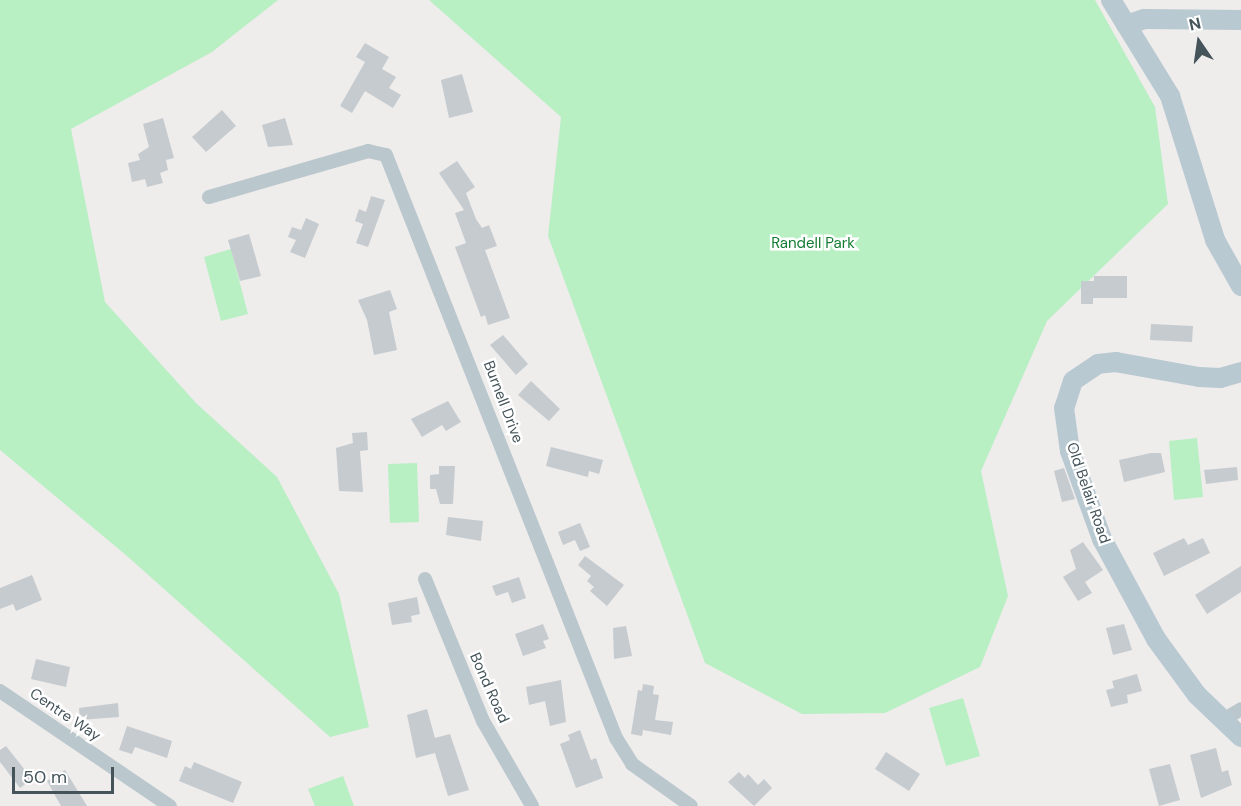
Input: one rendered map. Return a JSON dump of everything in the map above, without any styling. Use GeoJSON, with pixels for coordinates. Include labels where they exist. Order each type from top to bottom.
{"type":"FeatureCollection","features":[{"type":"Feature","properties":{"kind":"main road"},"geometry":{"type":"LineString","coordinates":[[1111,0],[1170,96],[1215,240],[1241,286]]}},
{"type":"Feature","properties":{"kind":"main road"},"geometry":{"type":"LineString","coordinates":[[1126,25],[1144,19],[1241,20]]}},
{"type":"Feature","properties":{"kind":"main road","name":"Old Belair Road"},"geometry":{"type":"LineString","coordinates":[[1241,372],[1220,378],[1198,377],[1116,362],[1098,364],[1072,381],[1065,408],[1070,451],[1102,539],[1156,639],[1197,695],[1241,737]]}},
{"type":"Feature","properties":{"kind":"street","name":"Burnell Drive"},"geometry":{"type":"LineString","coordinates":[[209,197],[377,150],[391,161],[616,738],[632,764],[691,806]]}},
{"type":"Feature","properties":{"kind":"street","name":"Bond Road"},"geometry":{"type":"LineString","coordinates":[[425,579],[483,722],[532,806]]}},
{"type":"Feature","properties":{"kind":"street","name":"Centre Way"},"geometry":{"type":"LineString","coordinates":[[0,691],[171,806]]}},
{"type":"Feature","properties":{"kind":"street"},"geometry":{"type":"LineString","coordinates":[[1223,720],[1241,709]]}},
{"type":"Feature","properties":{"kind":"green space"},"geometry":{"type":"Polygon","coordinates":[[[0,0],[278,0],[212,52],[71,129],[105,302],[196,403],[277,477],[339,594],[369,727],[330,737],[127,556],[0,450],[0,0]]]}},
{"type":"Feature","properties":{"kind":"green space","name":"Randell Park"},"geometry":{"type":"Polygon","coordinates":[[[429,0],[1095,0],[1155,107],[1168,204],[1047,321],[981,471],[1008,596],[980,667],[885,713],[802,714],[705,663],[548,236],[561,117],[429,0]]]}},
{"type":"Feature","properties":{"kind":"green space"},"geometry":{"type":"Polygon","coordinates":[[[231,249],[248,314],[221,321],[204,257],[231,249]]]}},
{"type":"Feature","properties":{"kind":"green space"},"geometry":{"type":"Polygon","coordinates":[[[1197,438],[1203,497],[1174,500],[1169,441],[1197,438]]]}},
{"type":"Feature","properties":{"kind":"green space"},"geometry":{"type":"Polygon","coordinates":[[[417,463],[419,522],[390,523],[388,464],[417,463]]]}},
{"type":"Feature","properties":{"kind":"green space"},"geometry":{"type":"Polygon","coordinates":[[[963,698],[980,756],[946,766],[929,708],[963,698]]]}},
{"type":"Feature","properties":{"kind":"green space"},"geometry":{"type":"Polygon","coordinates":[[[343,776],[354,806],[315,806],[308,789],[343,776]]]}},
{"type":"Feature","properties":{"kind":"building"},"geometry":{"type":"Polygon","coordinates":[[[365,43],[389,57],[382,69],[396,77],[389,88],[401,95],[393,108],[365,91],[352,113],[340,106],[365,62],[356,57],[365,43]]]}},
{"type":"Feature","properties":{"kind":"building"},"geometry":{"type":"Polygon","coordinates":[[[462,74],[473,112],[449,118],[441,80],[462,74]]]}},
{"type":"Feature","properties":{"kind":"building"},"geometry":{"type":"Polygon","coordinates":[[[222,110],[236,126],[206,152],[192,137],[222,110]]]}},
{"type":"Feature","properties":{"kind":"building"},"geometry":{"type":"Polygon","coordinates":[[[163,118],[174,158],[166,160],[168,170],[160,173],[163,183],[147,187],[145,179],[132,182],[128,163],[140,160],[138,154],[149,147],[143,124],[163,118]]]}},
{"type":"Feature","properties":{"kind":"building"},"geometry":{"type":"Polygon","coordinates":[[[285,118],[293,145],[268,147],[262,125],[285,118]]]}},
{"type":"Feature","properties":{"kind":"building"},"geometry":{"type":"Polygon","coordinates":[[[457,161],[475,187],[466,193],[476,219],[482,228],[489,225],[497,246],[485,250],[510,318],[488,325],[485,315],[481,317],[455,247],[466,243],[455,213],[464,210],[439,173],[457,161]]]}},
{"type":"Feature","properties":{"kind":"building"},"geometry":{"type":"Polygon","coordinates":[[[371,196],[385,200],[368,247],[356,243],[363,224],[355,221],[359,209],[366,212],[371,196]]]}},
{"type":"Feature","properties":{"kind":"building"},"geometry":{"type":"Polygon","coordinates":[[[306,218],[319,224],[305,258],[290,252],[296,240],[288,237],[292,227],[301,230],[306,218]]]}},
{"type":"Feature","properties":{"kind":"building"},"geometry":{"type":"Polygon","coordinates":[[[249,234],[261,276],[240,281],[228,240],[249,234]]]}},
{"type":"Feature","properties":{"kind":"building"},"geometry":{"type":"Polygon","coordinates":[[[1094,276],[1127,276],[1127,298],[1093,298],[1093,304],[1081,304],[1081,281],[1094,281],[1094,276]]]}},
{"type":"Feature","properties":{"kind":"building"},"geometry":{"type":"Polygon","coordinates":[[[390,290],[397,309],[389,312],[397,350],[374,355],[367,320],[358,300],[390,290]]]}},
{"type":"Feature","properties":{"kind":"building"},"geometry":{"type":"Polygon","coordinates":[[[1151,324],[1193,326],[1192,342],[1150,340],[1151,324]]]}},
{"type":"Feature","properties":{"kind":"building"},"geometry":{"type":"Polygon","coordinates":[[[503,335],[528,364],[516,375],[490,345],[503,335]]]}},
{"type":"Feature","properties":{"kind":"building"},"geometry":{"type":"Polygon","coordinates":[[[531,381],[560,409],[549,421],[518,395],[531,381]]]}},
{"type":"Feature","properties":{"kind":"building"},"geometry":{"type":"Polygon","coordinates":[[[448,401],[461,422],[446,431],[442,425],[422,437],[411,419],[448,401]]]}},
{"type":"Feature","properties":{"kind":"building"},"geometry":{"type":"Polygon","coordinates":[[[367,432],[368,450],[360,451],[363,492],[339,491],[336,448],[353,443],[352,433],[367,432]]]}},
{"type":"Feature","properties":{"kind":"building"},"geometry":{"type":"Polygon","coordinates":[[[551,447],[603,460],[599,474],[589,471],[588,477],[546,466],[551,447]]]}},
{"type":"Feature","properties":{"kind":"building"},"geometry":{"type":"Polygon","coordinates":[[[1161,453],[1165,472],[1124,482],[1119,460],[1161,453]]]}},
{"type":"Feature","properties":{"kind":"building"},"geometry":{"type":"Polygon","coordinates":[[[439,466],[455,466],[453,504],[440,504],[436,489],[430,489],[430,475],[439,474],[439,466]]]}},
{"type":"Feature","properties":{"kind":"building"},"geometry":{"type":"Polygon","coordinates":[[[1237,467],[1238,480],[1206,484],[1204,470],[1237,467]]]}},
{"type":"Feature","properties":{"kind":"building"},"geometry":{"type":"Polygon","coordinates":[[[1064,468],[1075,499],[1062,502],[1054,471],[1064,468]]]}},
{"type":"Feature","properties":{"kind":"building"},"geometry":{"type":"Polygon","coordinates":[[[448,517],[483,521],[481,541],[446,535],[448,517]]]}},
{"type":"Feature","properties":{"kind":"building"},"geometry":{"type":"Polygon","coordinates":[[[580,523],[590,547],[580,551],[575,540],[563,545],[558,532],[580,523]]]}},
{"type":"Feature","properties":{"kind":"building"},"geometry":{"type":"Polygon","coordinates":[[[1184,538],[1188,545],[1203,538],[1210,553],[1164,576],[1153,553],[1184,538]]]}},
{"type":"Feature","properties":{"kind":"building"},"geometry":{"type":"Polygon","coordinates":[[[1083,542],[1103,570],[1085,582],[1092,593],[1078,601],[1063,577],[1076,569],[1070,550],[1083,542]]]}},
{"type":"Feature","properties":{"kind":"building"},"geometry":{"type":"Polygon","coordinates":[[[585,556],[624,585],[607,606],[590,591],[594,587],[587,581],[591,576],[578,565],[585,556]]]}},
{"type":"Feature","properties":{"kind":"building"},"geometry":{"type":"Polygon","coordinates":[[[1241,566],[1241,592],[1207,614],[1195,595],[1241,566]]]}},
{"type":"Feature","properties":{"kind":"building"},"geometry":{"type":"Polygon","coordinates":[[[32,575],[42,600],[16,611],[13,604],[0,609],[0,588],[32,575]]]}},
{"type":"Feature","properties":{"kind":"building"},"geometry":{"type":"Polygon","coordinates":[[[519,577],[526,598],[512,603],[508,592],[496,596],[492,586],[519,577]]]}},
{"type":"Feature","properties":{"kind":"building"},"geometry":{"type":"Polygon","coordinates":[[[417,597],[420,614],[411,616],[412,622],[392,625],[388,603],[417,597]]]}},
{"type":"Feature","properties":{"kind":"building"},"geometry":{"type":"Polygon","coordinates":[[[543,624],[549,639],[543,641],[546,648],[523,656],[515,634],[543,624]]]}},
{"type":"Feature","properties":{"kind":"building"},"geometry":{"type":"Polygon","coordinates":[[[1124,624],[1132,650],[1113,655],[1106,628],[1124,624]]]}},
{"type":"Feature","properties":{"kind":"building"},"geometry":{"type":"Polygon","coordinates":[[[626,626],[632,656],[614,659],[613,628],[626,626]]]}},
{"type":"Feature","properties":{"kind":"building"},"geometry":{"type":"Polygon","coordinates":[[[36,659],[70,667],[66,687],[31,679],[36,659]]]}},
{"type":"Feature","properties":{"kind":"building"},"geometry":{"type":"Polygon","coordinates":[[[1137,674],[1142,691],[1127,695],[1128,703],[1111,707],[1106,690],[1114,688],[1112,681],[1137,674]]]}},
{"type":"Feature","properties":{"kind":"building"},"geometry":{"type":"Polygon","coordinates":[[[561,680],[566,722],[550,726],[545,701],[529,705],[526,687],[561,680]]]}},
{"type":"Feature","properties":{"kind":"building"},"geometry":{"type":"Polygon","coordinates":[[[643,684],[654,686],[653,694],[659,695],[655,720],[673,722],[671,735],[643,730],[642,736],[631,734],[638,690],[642,691],[643,684]]]}},
{"type":"Feature","properties":{"kind":"building"},"geometry":{"type":"Polygon","coordinates":[[[118,703],[119,717],[80,720],[79,708],[118,703]]]}},
{"type":"Feature","properties":{"kind":"building"},"geometry":{"type":"Polygon","coordinates":[[[427,709],[435,738],[450,734],[469,790],[448,796],[435,753],[416,758],[407,715],[427,709]]]}},
{"type":"Feature","properties":{"kind":"building"},"geometry":{"type":"Polygon","coordinates":[[[127,726],[172,741],[167,758],[135,747],[132,754],[119,750],[127,726]]]}},
{"type":"Feature","properties":{"kind":"building"},"geometry":{"type":"Polygon","coordinates":[[[580,730],[591,760],[596,758],[603,778],[576,788],[560,744],[570,740],[568,735],[580,730]]]}},
{"type":"Feature","properties":{"kind":"building"},"geometry":{"type":"Polygon","coordinates":[[[6,746],[32,779],[20,788],[0,762],[0,750],[6,746]]]}},
{"type":"Feature","properties":{"kind":"building"},"geometry":{"type":"Polygon","coordinates":[[[1216,748],[1222,772],[1228,770],[1232,785],[1201,798],[1190,755],[1216,748]]]}},
{"type":"Feature","properties":{"kind":"building"},"geometry":{"type":"Polygon","coordinates":[[[886,752],[920,774],[909,791],[875,769],[886,752]]]}},
{"type":"Feature","properties":{"kind":"building"},"geometry":{"type":"Polygon","coordinates":[[[194,762],[242,782],[233,803],[179,781],[185,766],[191,769],[194,762]]]}},
{"type":"Feature","properties":{"kind":"building"},"geometry":{"type":"Polygon","coordinates":[[[1170,764],[1180,800],[1159,806],[1149,769],[1170,764]]]}},
{"type":"Feature","properties":{"kind":"building"},"geometry":{"type":"Polygon","coordinates":[[[65,770],[87,806],[61,806],[47,781],[65,770]]]}},
{"type":"Feature","properties":{"kind":"building"},"geometry":{"type":"Polygon","coordinates":[[[739,772],[745,778],[748,774],[758,785],[764,779],[772,788],[754,806],[728,782],[739,772]]]}}]}
